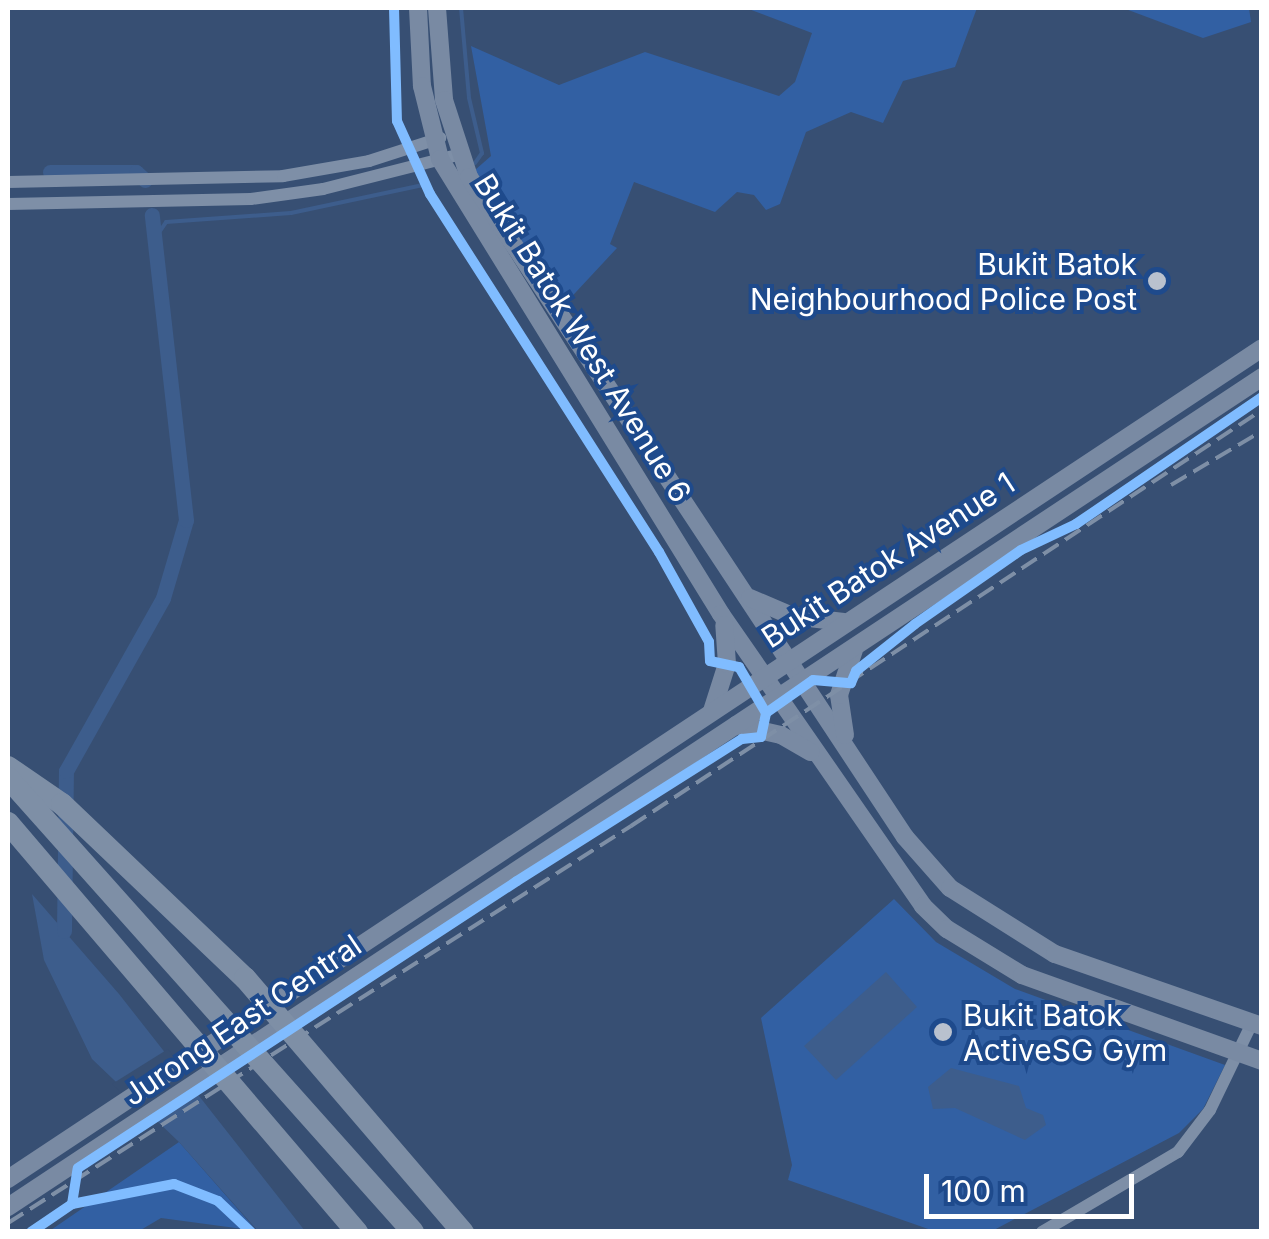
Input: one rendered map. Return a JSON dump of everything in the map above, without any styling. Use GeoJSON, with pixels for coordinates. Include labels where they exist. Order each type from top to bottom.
{"type":"FeatureCollection","features":[{"type":"Feature","properties":{"kind":"highway"},"geometry":{"type":"LineString","coordinates":[[8,767],[245,978],[463,1232]]}},
{"type":"Feature","properties":{"kind":"highway"},"geometry":{"type":"LineString","coordinates":[[8,778],[65,816],[78,851],[413,1232]]}},
{"type":"Feature","properties":{"kind":"highway"},"geometry":{"type":"LineString","coordinates":[[8,823],[54,872],[357,1232]]}},
{"type":"Feature","properties":{"kind":"highway"},"geometry":{"type":"LineString","coordinates":[[284,1146],[343,1232]]}},
{"type":"Feature","properties":{"kind":"main road","name":"Bukit Batok West Avenue 6"},"geometry":{"type":"LineString","coordinates":[[418,8],[422,86],[449,157],[721,614],[886,856],[947,929],[1022,975],[1262,1061]]}},
{"type":"Feature","properties":{"kind":"main road","name":"Bukit Batok West Avenue 6"},"geometry":{"type":"LineString","coordinates":[[437,8],[442,138]]}},
{"type":"Feature","properties":{"kind":"main road","name":"Bukit Batok West Avenue 6"},"geometry":{"type":"LineString","coordinates":[[449,157],[905,837],[950,888],[996,922],[1056,954],[1257,1024]]}},
{"type":"Feature","properties":{"kind":"main road","name":"Bukit Batok Avenue 1"},"geometry":{"type":"LineString","coordinates":[[444,885],[1262,348]]}},
{"type":"Feature","properties":{"kind":"main road","name":"Bukit Batok Avenue 1"},"geometry":{"type":"LineString","coordinates":[[454,908],[780,698],[1262,377]]}},
{"type":"Feature","properties":{"kind":"main road"},"geometry":{"type":"LineString","coordinates":[[742,592],[776,612],[844,622]]}},
{"type":"Feature","properties":{"kind":"main road"},"geometry":{"type":"LineString","coordinates":[[712,712],[727,664],[721,614]]}},
{"type":"Feature","properties":{"kind":"main road"},"geometry":{"type":"LineString","coordinates":[[850,755],[839,695],[855,648]]}},
{"type":"Feature","properties":{"kind":"main road"},"geometry":{"type":"LineString","coordinates":[[736,725],[781,734],[817,757]]}},
{"type":"Feature","properties":{"kind":"main road","name":"Jurong East Central"},"geometry":{"type":"LineString","coordinates":[[8,1179],[444,885]]}},
{"type":"Feature","properties":{"kind":"main road","name":"Jurong East Central"},"geometry":{"type":"LineString","coordinates":[[8,1206],[454,908]]}},
{"type":"Feature","properties":{"kind":"street"},"geometry":{"type":"LineString","coordinates":[[8,182],[258,178],[369,161],[442,138]]}},
{"type":"Feature","properties":{"kind":"street"},"geometry":{"type":"LineString","coordinates":[[8,204],[251,199],[323,189],[449,157]]}},
{"type":"Feature","properties":{"kind":"street"},"geometry":{"type":"LineString","coordinates":[[1042,1232],[1178,1152],[1210,1110],[1257,1024]]}},
{"type":"Feature","properties":{"kind":"shaded area"},"geometry":{"type":"Polygon","coordinates":[[[746,8],[977,8],[955,67],[903,81],[883,123],[851,112],[806,132],[780,204],[766,210],[754,195],[737,192],[715,212],[634,182],[610,244],[617,248],[563,306],[475,170],[491,156],[471,46],[559,85],[645,52],[779,96],[795,82],[812,33],[746,8]]]}},
{"type":"Feature","properties":{"kind":"shaded area"},"geometry":{"type":"Polygon","coordinates":[[[1123,8],[1249,8],[1251,22],[1203,38],[1123,8]]]}},
{"type":"Feature","properties":{"kind":"shaded area"},"geometry":{"type":"Polygon","coordinates":[[[32,894],[119,994],[305,1231],[258,1231],[179,1142],[92,1059],[44,960],[32,894]]]}},
{"type":"Feature","properties":{"kind":"shaded area"},"geometry":{"type":"Polygon","coordinates":[[[894,899],[936,942],[1015,989],[1225,1065],[1203,1109],[1179,1133],[992,1231],[934,1231],[788,1180],[792,1165],[761,1018],[894,899]]]}},
{"type":"Feature","properties":{"kind":"shaded area"},"geometry":{"type":"Polygon","coordinates":[[[886,972],[917,1007],[836,1080],[804,1046],[886,972]]]}},
{"type":"Feature","properties":{"kind":"shaded area"},"geometry":{"type":"Polygon","coordinates":[[[951,1068],[1019,1086],[1026,1108],[1043,1115],[1046,1125],[1025,1140],[955,1108],[933,1109],[928,1087],[951,1068]]]}},
{"type":"Feature","properties":{"kind":"shaded area"},"geometry":{"type":"Polygon","coordinates":[[[179,1142],[257,1231],[161,1218],[139,1231],[48,1232],[179,1142]]]}},
{"type":"Feature","properties":{"kind":"pier"},"geometry":{"type":"Polygon","coordinates":[[[168,1049],[200,1092],[152,1123],[112,1084],[168,1049]]]}},
{"type":"Feature","properties":{"kind":"waterway"},"geometry":{"type":"LineString","coordinates":[[461,8],[469,98],[482,153],[475,163]]}},
{"type":"Feature","properties":{"kind":"waterway"},"geometry":{"type":"LineString","coordinates":[[50,172],[136,172],[145,180]]}},
{"type":"Feature","properties":{"kind":"waterway"},"geometry":{"type":"LineString","coordinates":[[156,237],[166,222],[291,213],[423,185]]}},
{"type":"Feature","properties":{"kind":"waterway"},"geometry":{"type":"LineString","coordinates":[[64,931],[66,771],[163,598],[186,520],[152,215]]}},
{"type":"Feature","properties":{"kind":"railway"},"geometry":{"type":"LineString","coordinates":[[8,1223],[631,826],[1262,410]]}},
{"type":"Feature","properties":{"kind":"railway"},"geometry":{"type":"LineString","coordinates":[[1171,485],[1262,431]]}},
{"type":"Feature","properties":{"kind":"cycle path"},"geometry":{"type":"LineString","coordinates":[[394,8],[397,121],[430,194],[659,552],[709,642],[710,661],[739,667],[766,713]]}},
{"type":"Feature","properties":{"kind":"cycle path"},"geometry":{"type":"LineString","coordinates":[[72,1204],[78,1168],[742,739],[761,737],[766,713],[813,680],[851,683],[856,671],[915,624],[1021,550],[1076,524],[1262,397]]}},
{"type":"Feature","properties":{"kind":"cycle path"},"geometry":{"type":"LineString","coordinates":[[31,1232],[72,1204],[174,1184],[218,1201],[251,1232]]}},
{"type":"Feature","properties":{"kind":"place","name":"Bukit Batok Neighbourhood Police Post"},"geometry":{"type":"Point","coordinates":[1157,281]}},
{"type":"Feature","properties":{"kind":"place","name":"Bukit Batok ActiveSG Gym"},"geometry":{"type":"Point","coordinates":[943,1032]}}]}
